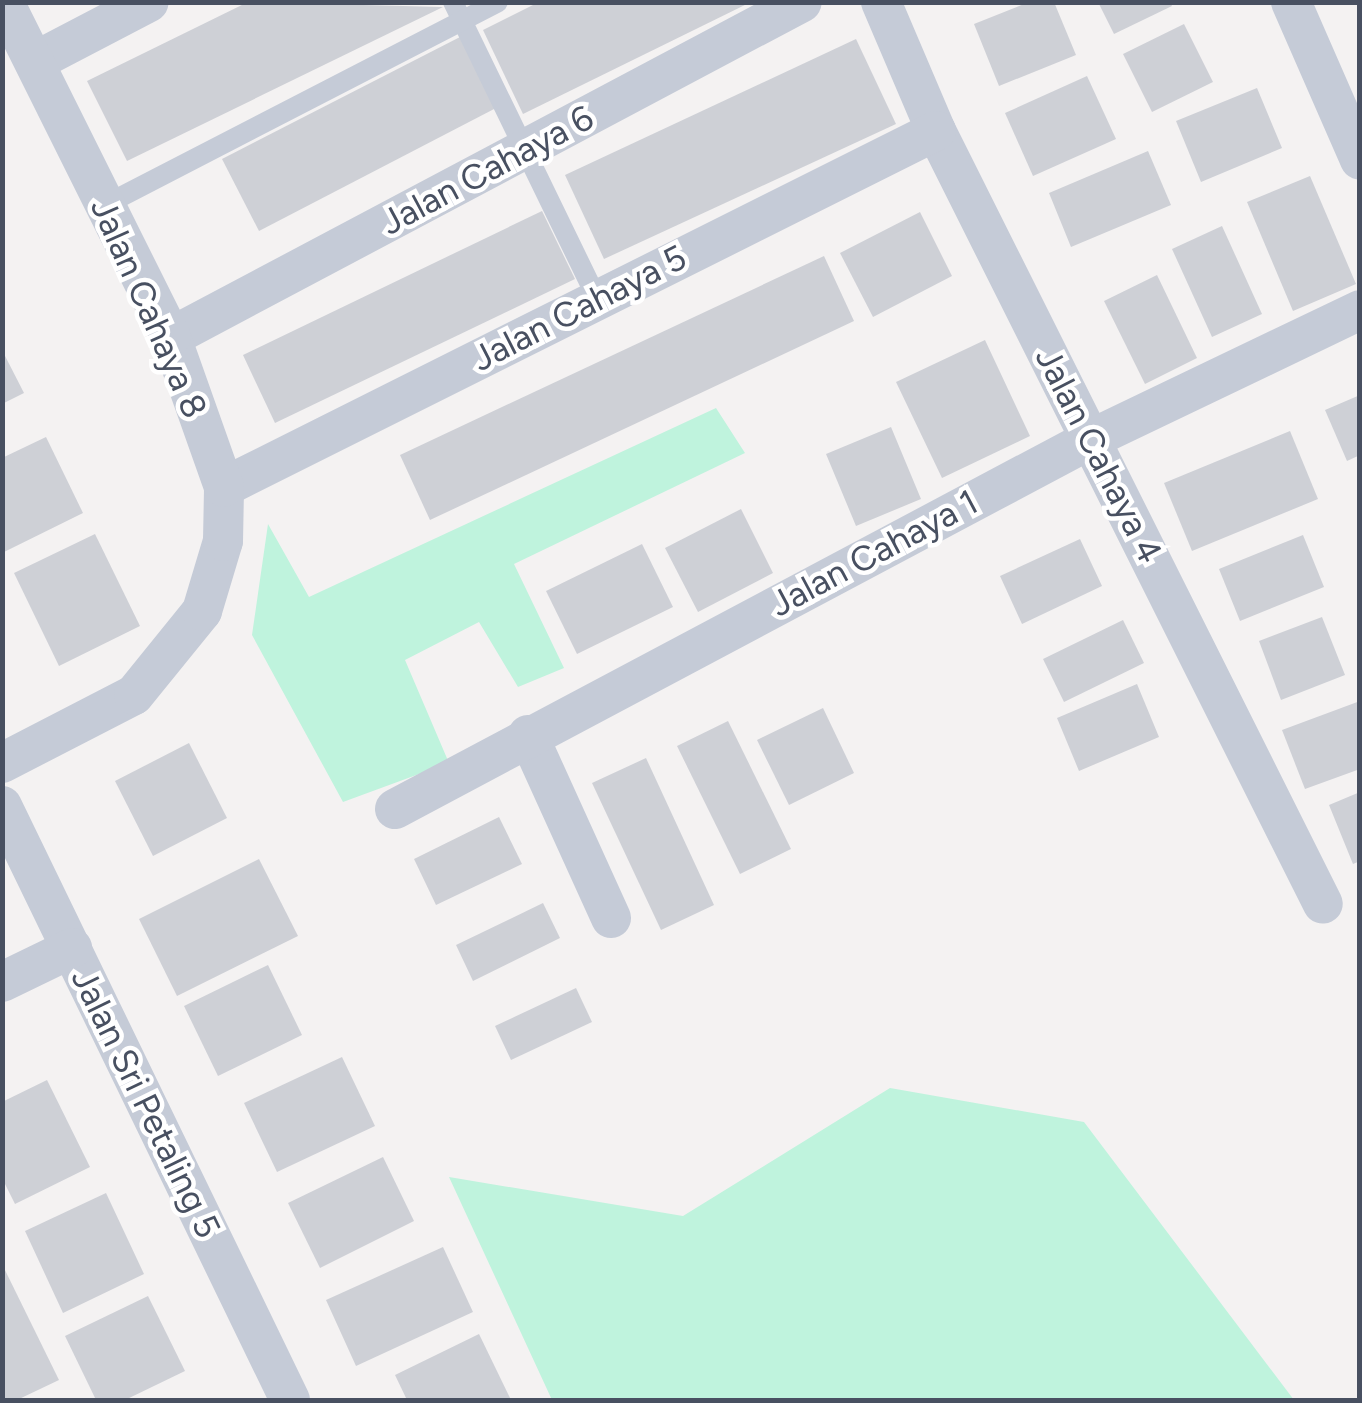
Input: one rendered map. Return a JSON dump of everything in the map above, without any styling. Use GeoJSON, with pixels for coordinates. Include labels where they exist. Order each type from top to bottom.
{"type":"FeatureCollection","features":[{"type":"Feature","properties":{"kind":"street","name":"Jalan Cahaya 8"},"geometry":{"type":"LineString","coordinates":[[2,763],[134,695],[202,612],[224,541],[224,487],[170,337],[4,2]]}},
{"type":"Feature","properties":{"kind":"street"},"geometry":{"type":"LineString","coordinates":[[36,62],[149,2]]}},
{"type":"Feature","properties":{"kind":"street","name":"Jalan Cahaya 6"},"geometry":{"type":"LineString","coordinates":[[170,337],[802,2]]}},
{"type":"Feature","properties":{"kind":"street","name":"Jalan Cahaya 4"},"geometry":{"type":"LineString","coordinates":[[881,2],[936,131],[1323,904]]}},
{"type":"Feature","properties":{"kind":"street"},"geometry":{"type":"LineString","coordinates":[[1292,2],[1360,160]]}},
{"type":"Feature","properties":{"kind":"street","name":"Jalan Cahaya 5"},"geometry":{"type":"LineString","coordinates":[[224,487],[936,131]]}},
{"type":"Feature","properties":{"kind":"street","name":"Jalan Cahaya 1"},"geometry":{"type":"LineString","coordinates":[[395,809],[1091,439],[1360,310]]}},
{"type":"Feature","properties":{"kind":"street"},"geometry":{"type":"LineString","coordinates":[[528,735],[611,918]]}},
{"type":"Feature","properties":{"kind":"street","name":"Jalan Sri Petaling 5"},"geometry":{"type":"LineString","coordinates":[[2,806],[290,1400]]}},
{"type":"Feature","properties":{"kind":"street"},"geometry":{"type":"LineString","coordinates":[[2,982],[72,948]]}},
{"type":"Feature","properties":{"kind":"lane"},"geometry":{"type":"LineString","coordinates":[[104,206],[458,12],[498,2]]}},
{"type":"Feature","properties":{"kind":"lane"},"geometry":{"type":"LineString","coordinates":[[458,12],[596,299]]}},
{"type":"Feature","properties":{"kind":"green space"},"geometry":{"type":"Polygon","coordinates":[[[716,408],[745,453],[514,564],[564,668],[518,687],[479,622],[405,660],[449,763],[343,802],[252,635],[268,524],[309,597],[716,408]]]}},
{"type":"Feature","properties":{"kind":"green space"},"geometry":{"type":"Polygon","coordinates":[[[890,1088],[1084,1122],[1294,1400],[552,1400],[449,1177],[683,1216],[890,1088]]]}},
{"type":"Feature","properties":{"kind":"building"},"geometry":{"type":"Polygon","coordinates":[[[248,2],[443,7],[127,161],[87,81],[248,2]]]}},
{"type":"Feature","properties":{"kind":"building"},"geometry":{"type":"Polygon","coordinates":[[[539,2],[751,2],[523,114],[483,30],[539,2]]]}},
{"type":"Feature","properties":{"kind":"building"},"geometry":{"type":"Polygon","coordinates":[[[1029,2],[1054,2],[1076,55],[999,86],[974,24],[1029,2]]]}},
{"type":"Feature","properties":{"kind":"building"},"geometry":{"type":"Polygon","coordinates":[[[1098,2],[1170,2],[1172,6],[1114,34],[1098,2]]]}},
{"type":"Feature","properties":{"kind":"building"},"geometry":{"type":"Polygon","coordinates":[[[1184,24],[1213,82],[1152,112],[1123,54],[1184,24]]]}},
{"type":"Feature","properties":{"kind":"building"},"geometry":{"type":"Polygon","coordinates":[[[460,37],[496,108],[259,231],[222,159],[460,37]]]}},
{"type":"Feature","properties":{"kind":"building"},"geometry":{"type":"Polygon","coordinates":[[[856,39],[896,124],[604,259],[565,175],[856,39]]]}},
{"type":"Feature","properties":{"kind":"building"},"geometry":{"type":"Polygon","coordinates":[[[1087,76],[1116,139],[1033,176],[1005,113],[1087,76]]]}},
{"type":"Feature","properties":{"kind":"building"},"geometry":{"type":"Polygon","coordinates":[[[1257,88],[1282,148],[1201,182],[1176,121],[1257,88]]]}},
{"type":"Feature","properties":{"kind":"building"},"geometry":{"type":"Polygon","coordinates":[[[1148,151],[1171,205],[1071,247],[1049,193],[1148,151]]]}},
{"type":"Feature","properties":{"kind":"building"},"geometry":{"type":"Polygon","coordinates":[[[1310,176],[1356,284],[1293,311],[1247,202],[1310,176]]]}},
{"type":"Feature","properties":{"kind":"building"},"geometry":{"type":"Polygon","coordinates":[[[542,211],[575,279],[275,423],[243,355],[542,211]]]}},
{"type":"Feature","properties":{"kind":"building"},"geometry":{"type":"Polygon","coordinates":[[[920,212],[952,276],[873,317],[840,253],[920,212]]]}},
{"type":"Feature","properties":{"kind":"building"},"geometry":{"type":"Polygon","coordinates":[[[1222,226],[1262,314],[1212,337],[1172,249],[1222,226]]]}},
{"type":"Feature","properties":{"kind":"building"},"geometry":{"type":"Polygon","coordinates":[[[824,256],[854,321],[430,520],[400,455],[824,256]]]}},
{"type":"Feature","properties":{"kind":"building"},"geometry":{"type":"Polygon","coordinates":[[[1157,275],[1197,358],[1145,384],[1104,301],[1157,275]]]}},
{"type":"Feature","properties":{"kind":"building"},"geometry":{"type":"Polygon","coordinates":[[[985,340],[1030,436],[942,478],[896,382],[985,340]]]}},
{"type":"Feature","properties":{"kind":"building"},"geometry":{"type":"Polygon","coordinates":[[[2,350],[24,393],[2,404],[2,350]]]}},
{"type":"Feature","properties":{"kind":"building"},"geometry":{"type":"Polygon","coordinates":[[[1360,395],[1360,455],[1347,461],[1325,410],[1360,395]]]}},
{"type":"Feature","properties":{"kind":"building"},"geometry":{"type":"Polygon","coordinates":[[[891,427],[921,499],[856,526],[826,454],[891,427]]]}},
{"type":"Feature","properties":{"kind":"building"},"geometry":{"type":"Polygon","coordinates":[[[1290,431],[1318,499],[1192,551],[1164,483],[1290,431]]]}},
{"type":"Feature","properties":{"kind":"building"},"geometry":{"type":"Polygon","coordinates":[[[46,437],[83,513],[2,553],[2,458],[46,437]]]}},
{"type":"Feature","properties":{"kind":"building"},"geometry":{"type":"Polygon","coordinates":[[[741,509],[773,573],[698,612],[665,548],[741,509]]]}},
{"type":"Feature","properties":{"kind":"building"},"geometry":{"type":"Polygon","coordinates":[[[95,534],[140,626],[59,666],[14,573],[95,534]]]}},
{"type":"Feature","properties":{"kind":"building"},"geometry":{"type":"Polygon","coordinates":[[[1303,535],[1324,587],[1240,621],[1219,569],[1303,535]]]}},
{"type":"Feature","properties":{"kind":"building"},"geometry":{"type":"Polygon","coordinates":[[[1080,539],[1102,586],[1022,624],[1000,576],[1080,539]]]}},
{"type":"Feature","properties":{"kind":"building"},"geometry":{"type":"Polygon","coordinates":[[[642,544],[673,607],[577,654],[546,591],[642,544]]]}},
{"type":"Feature","properties":{"kind":"building"},"geometry":{"type":"Polygon","coordinates":[[[1322,617],[1345,675],[1281,700],[1259,641],[1322,617]]]}},
{"type":"Feature","properties":{"kind":"building"},"geometry":{"type":"Polygon","coordinates":[[[1123,620],[1144,663],[1064,702],[1043,659],[1123,620]]]}},
{"type":"Feature","properties":{"kind":"building"},"geometry":{"type":"Polygon","coordinates":[[[1137,684],[1159,737],[1079,771],[1057,718],[1137,684]]]}},
{"type":"Feature","properties":{"kind":"building"},"geometry":{"type":"Polygon","coordinates":[[[1360,701],[1360,769],[1305,789],[1282,730],[1360,701]]]}},
{"type":"Feature","properties":{"kind":"building"},"geometry":{"type":"Polygon","coordinates":[[[823,708],[854,773],[789,805],[757,740],[823,708]]]}},
{"type":"Feature","properties":{"kind":"building"},"geometry":{"type":"Polygon","coordinates":[[[728,721],[791,849],[740,874],[677,746],[728,721]]]}},
{"type":"Feature","properties":{"kind":"building"},"geometry":{"type":"Polygon","coordinates":[[[189,743],[227,818],[153,856],[115,781],[189,743]]]}},
{"type":"Feature","properties":{"kind":"building"},"geometry":{"type":"Polygon","coordinates":[[[646,758],[714,905],[661,930],[592,783],[646,758]]]}},
{"type":"Feature","properties":{"kind":"building"},"geometry":{"type":"Polygon","coordinates":[[[1360,792],[1360,861],[1353,864],[1329,805],[1360,792]]]}},
{"type":"Feature","properties":{"kind":"building"},"geometry":{"type":"Polygon","coordinates":[[[499,817],[522,864],[436,905],[414,859],[499,817]]]}},
{"type":"Feature","properties":{"kind":"building"},"geometry":{"type":"Polygon","coordinates":[[[259,859],[298,936],[177,996],[139,919],[259,859]]]}},
{"type":"Feature","properties":{"kind":"building"},"geometry":{"type":"Polygon","coordinates":[[[543,903],[560,938],[473,981],[456,945],[543,903]]]}},
{"type":"Feature","properties":{"kind":"building"},"geometry":{"type":"Polygon","coordinates":[[[268,965],[302,1035],[218,1076],[184,1006],[268,965]]]}},
{"type":"Feature","properties":{"kind":"building"},"geometry":{"type":"Polygon","coordinates":[[[576,988],[592,1022],[511,1060],[495,1026],[576,988]]]}},
{"type":"Feature","properties":{"kind":"building"},"geometry":{"type":"Polygon","coordinates":[[[342,1057],[375,1126],[277,1172],[244,1103],[342,1057]]]}},
{"type":"Feature","properties":{"kind":"building"},"geometry":{"type":"Polygon","coordinates":[[[47,1080],[90,1167],[15,1204],[2,1178],[2,1102],[47,1080]]]}},
{"type":"Feature","properties":{"kind":"building"},"geometry":{"type":"Polygon","coordinates":[[[383,1157],[414,1221],[320,1268],[288,1203],[383,1157]]]}},
{"type":"Feature","properties":{"kind":"building"},"geometry":{"type":"Polygon","coordinates":[[[106,1193],[144,1274],[63,1313],[25,1231],[106,1193]]]}},
{"type":"Feature","properties":{"kind":"building"},"geometry":{"type":"Polygon","coordinates":[[[443,1247],[473,1312],[356,1366],[326,1300],[443,1247]]]}},
{"type":"Feature","properties":{"kind":"building"},"geometry":{"type":"Polygon","coordinates":[[[2,1264],[59,1380],[17,1400],[2,1400],[2,1264]]]}},
{"type":"Feature","properties":{"kind":"building"},"geometry":{"type":"Polygon","coordinates":[[[148,1296],[185,1371],[125,1400],[96,1400],[65,1336],[148,1296]]]}},
{"type":"Feature","properties":{"kind":"building"},"geometry":{"type":"Polygon","coordinates":[[[479,1334],[511,1400],[407,1400],[395,1375],[479,1334]]]}}]}
